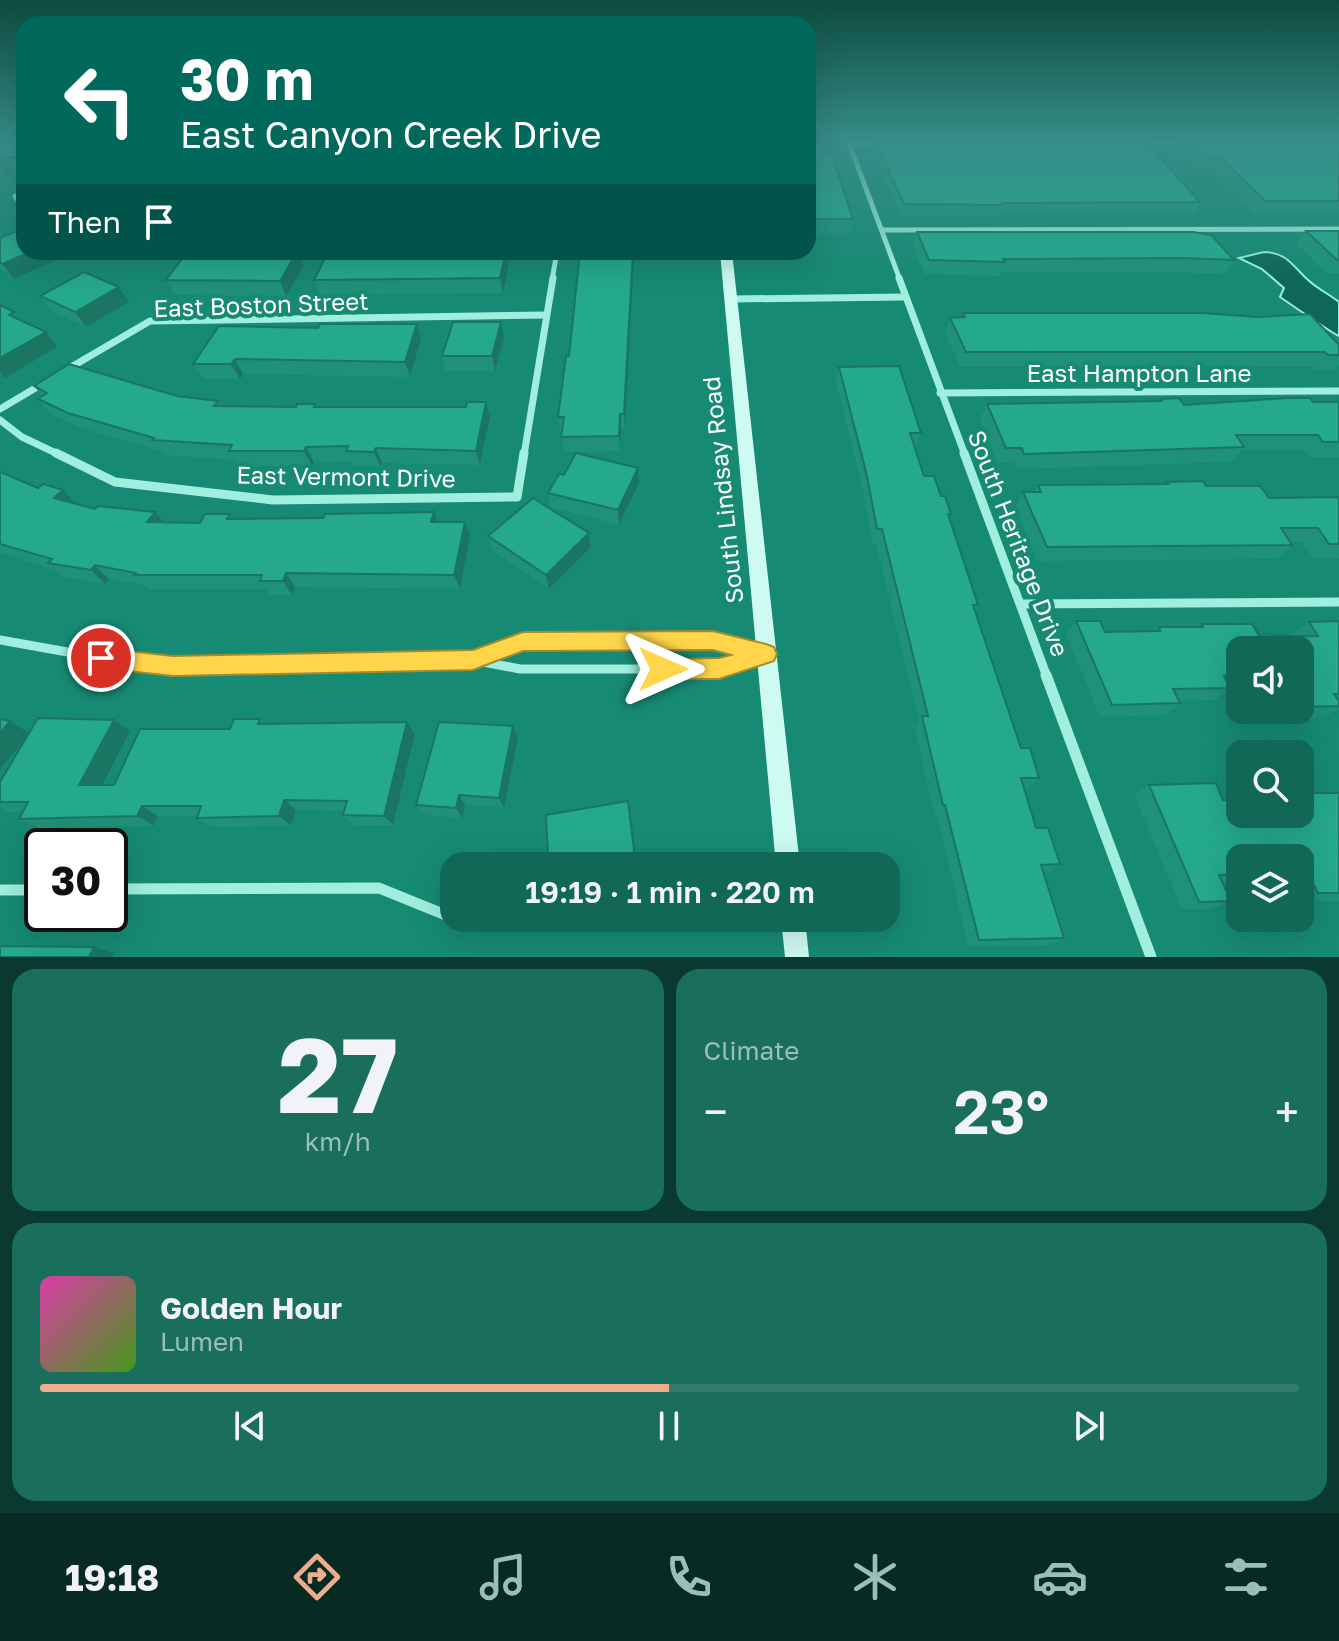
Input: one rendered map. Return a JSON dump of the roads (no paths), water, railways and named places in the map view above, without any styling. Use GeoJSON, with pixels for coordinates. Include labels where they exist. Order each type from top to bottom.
{"type":"FeatureCollection","features":[{"type":"Feature","properties":{"kind":"main road","name":"South Lindsay Road"},"geometry":{"type":"LineString","coordinates":[[727,260],[787,852]]}},
{"type":"Feature","properties":{"kind":"main road"},"geometry":{"type":"LineString","coordinates":[[794,932],[797,957]]}},
{"type":"Feature","properties":{"kind":"street","name":"South Heritage Drive"},"geometry":{"type":"LineString","coordinates":[[865,186],[1151,957]]}},
{"type":"Feature","properties":{"kind":"street"},"geometry":{"type":"LineString","coordinates":[[882,230],[1339,229]]}},
{"type":"Feature","properties":{"kind":"street"},"geometry":{"type":"LineString","coordinates":[[545,315],[555,260]]}},
{"type":"Feature","properties":{"kind":"street"},"geometry":{"type":"LineString","coordinates":[[731,299],[904,297]]}},
{"type":"Feature","properties":{"kind":"street","name":"East Boston Street"},"geometry":{"type":"LineString","coordinates":[[0,409],[150,321],[545,315]]}},
{"type":"Feature","properties":{"kind":"street","name":"East Vermont Drive"},"geometry":{"type":"LineString","coordinates":[[0,420],[22,437],[115,482],[273,500],[517,497],[545,315]]}},
{"type":"Feature","properties":{"kind":"street","name":"East Hampton Lane"},"geometry":{"type":"LineString","coordinates":[[940,393],[1339,391]]}},
{"type":"Feature","properties":{"kind":"street"},"geometry":{"type":"LineString","coordinates":[[1022,604],[1339,602]]}},
{"type":"Feature","properties":{"kind":"street"},"geometry":{"type":"LineString","coordinates":[[0,640],[101,658],[173,666],[473,660],[520,669],[719,669],[766,654]]}},
{"type":"Feature","properties":{"kind":"street"},"geometry":{"type":"LineString","coordinates":[[473,660],[523,641],[713,640],[766,654]]}},
{"type":"Feature","properties":{"kind":"street"},"geometry":{"type":"LineString","coordinates":[[128,889],[379,888],[440,913]]}},
{"type":"Feature","properties":{"kind":"street"},"geometry":{"type":"LineString","coordinates":[[0,890],[24,890]]}},
{"type":"Feature","properties":{"kind":"water"},"geometry":{"type":"Polygon","coordinates":[[[1264,252],[1284,257],[1339,302],[1339,336],[1280,297],[1284,288],[1262,269],[1239,258],[1264,252]]]}}]}
